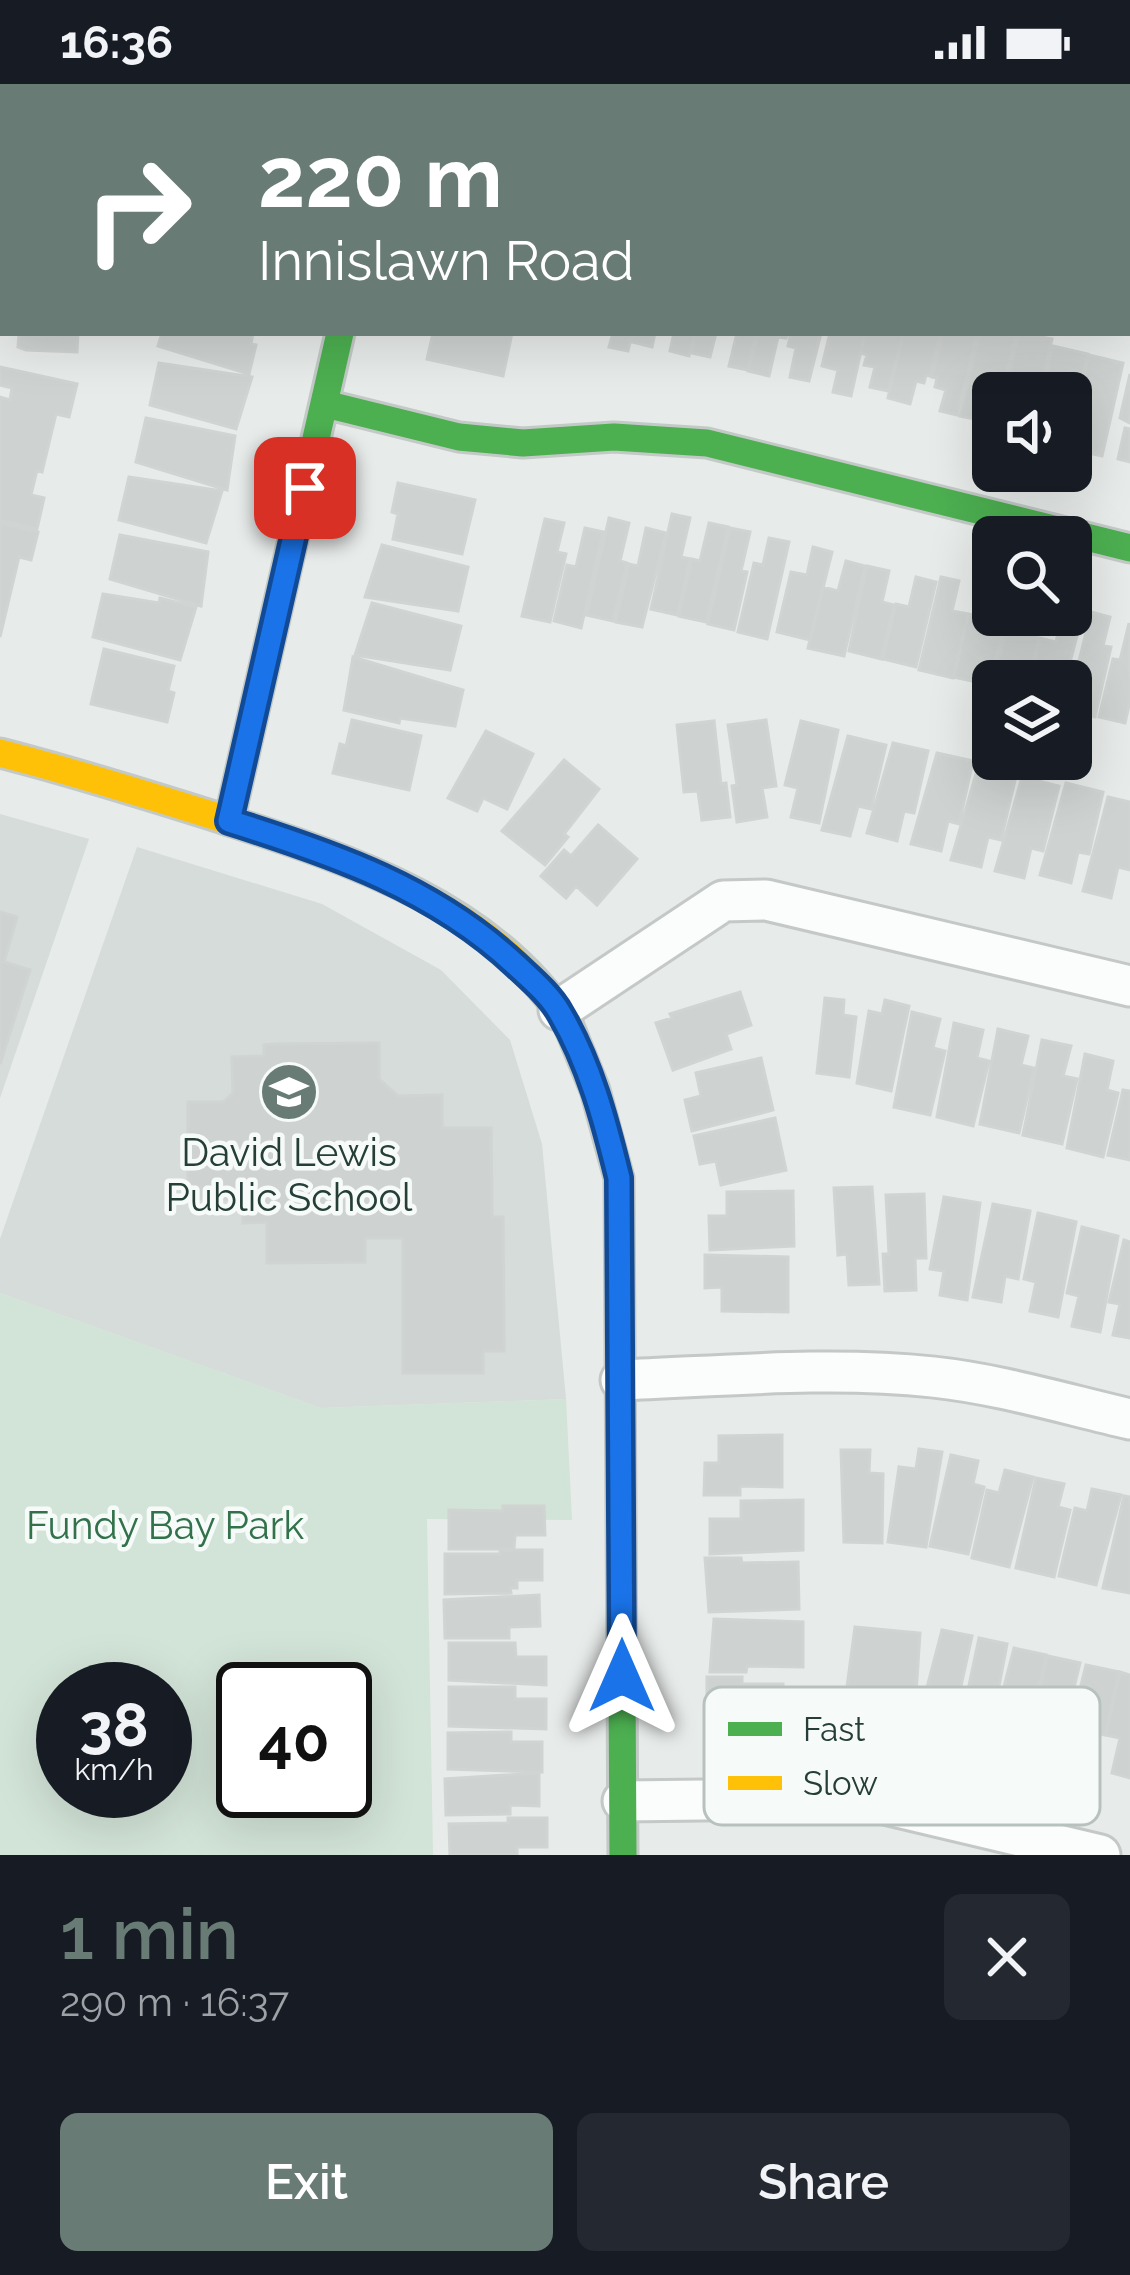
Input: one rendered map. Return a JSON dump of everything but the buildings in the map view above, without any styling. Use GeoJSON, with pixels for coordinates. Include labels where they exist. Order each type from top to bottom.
{"type":"FeatureCollection","features":[{"type":"Feature","properties":{"kind":"street"},"geometry":{"type":"LineString","coordinates":[[229,821],[339,336]]}},
{"type":"Feature","properties":{"kind":"street"},"geometry":{"type":"LineString","coordinates":[[325,404],[459,437],[523,443],[614,437],[707,443],[1130,548]]}},
{"type":"Feature","properties":{"kind":"street"},"geometry":{"type":"LineString","coordinates":[[0,753],[229,821],[354,864],[467,923],[559,1010],[601,1105],[619,1178],[623,1855]]}},
{"type":"Feature","properties":{"kind":"street"},"geometry":{"type":"LineString","coordinates":[[559,1010],[723,901],[766,900],[1130,986]]}},
{"type":"Feature","properties":{"kind":"street"},"geometry":{"type":"LineString","coordinates":[[621,1380],[862,1372],[932,1377],[1130,1419]]}},
{"type":"Feature","properties":{"kind":"street"},"geometry":{"type":"LineString","coordinates":[[623,1801],[704,1800]]}},
{"type":"Feature","properties":{"kind":"street"},"geometry":{"type":"LineString","coordinates":[[974,1825],[1100,1855]]}},
{"type":"Feature","properties":{"kind":"shaded area"},"geometry":{"type":"Polygon","coordinates":[[[0,814],[89,839],[0,1098],[0,814]]]}},
{"type":"Feature","properties":{"kind":"shaded area","name":"David Lewis Public School"},"geometry":{"type":"Polygon","coordinates":[[[137,847],[322,904],[441,970],[510,1040],[542,1144],[566,1399],[321,1408],[0,1293],[0,1239],[137,847]]]}},
{"type":"Feature","properties":{"kind":"green space","name":"Fundy Bay Park"},"geometry":{"type":"Polygon","coordinates":[[[0,1293],[321,1408],[566,1399],[572,1520],[427,1519],[433,1855],[0,1855],[0,1293]]]}},
{"type":"Feature","properties":{"kind":"traffic: fast"},"geometry":{"type":"LineString","coordinates":[[229,821],[339,336]]}},
{"type":"Feature","properties":{"kind":"traffic: fast"},"geometry":{"type":"LineString","coordinates":[[325,404],[459,437],[523,443],[614,437],[707,443],[1130,548]]}},
{"type":"Feature","properties":{"kind":"traffic: fast"},"geometry":{"type":"LineString","coordinates":[[568,1024],[595,1090],[619,1178],[623,1855]]}},
{"type":"Feature","properties":{"kind":"traffic: slow"},"geometry":{"type":"LineString","coordinates":[[0,753],[106,782],[361,867],[455,915],[498,946],[536,982],[568,1024]]}},
{"type":"Feature","properties":{"kind":"place","name":"David Lewis Public School"},"geometry":{"type":"Point","coordinates":[289,1092]}},
{"type":"Feature","properties":{"kind":"route"},"geometry":{"type":"LineString","coordinates":[[305,488],[229,821],[371,870],[420,895],[467,923],[501,951],[559,1010],[601,1105],[619,1178],[622,1676]]}}]}
